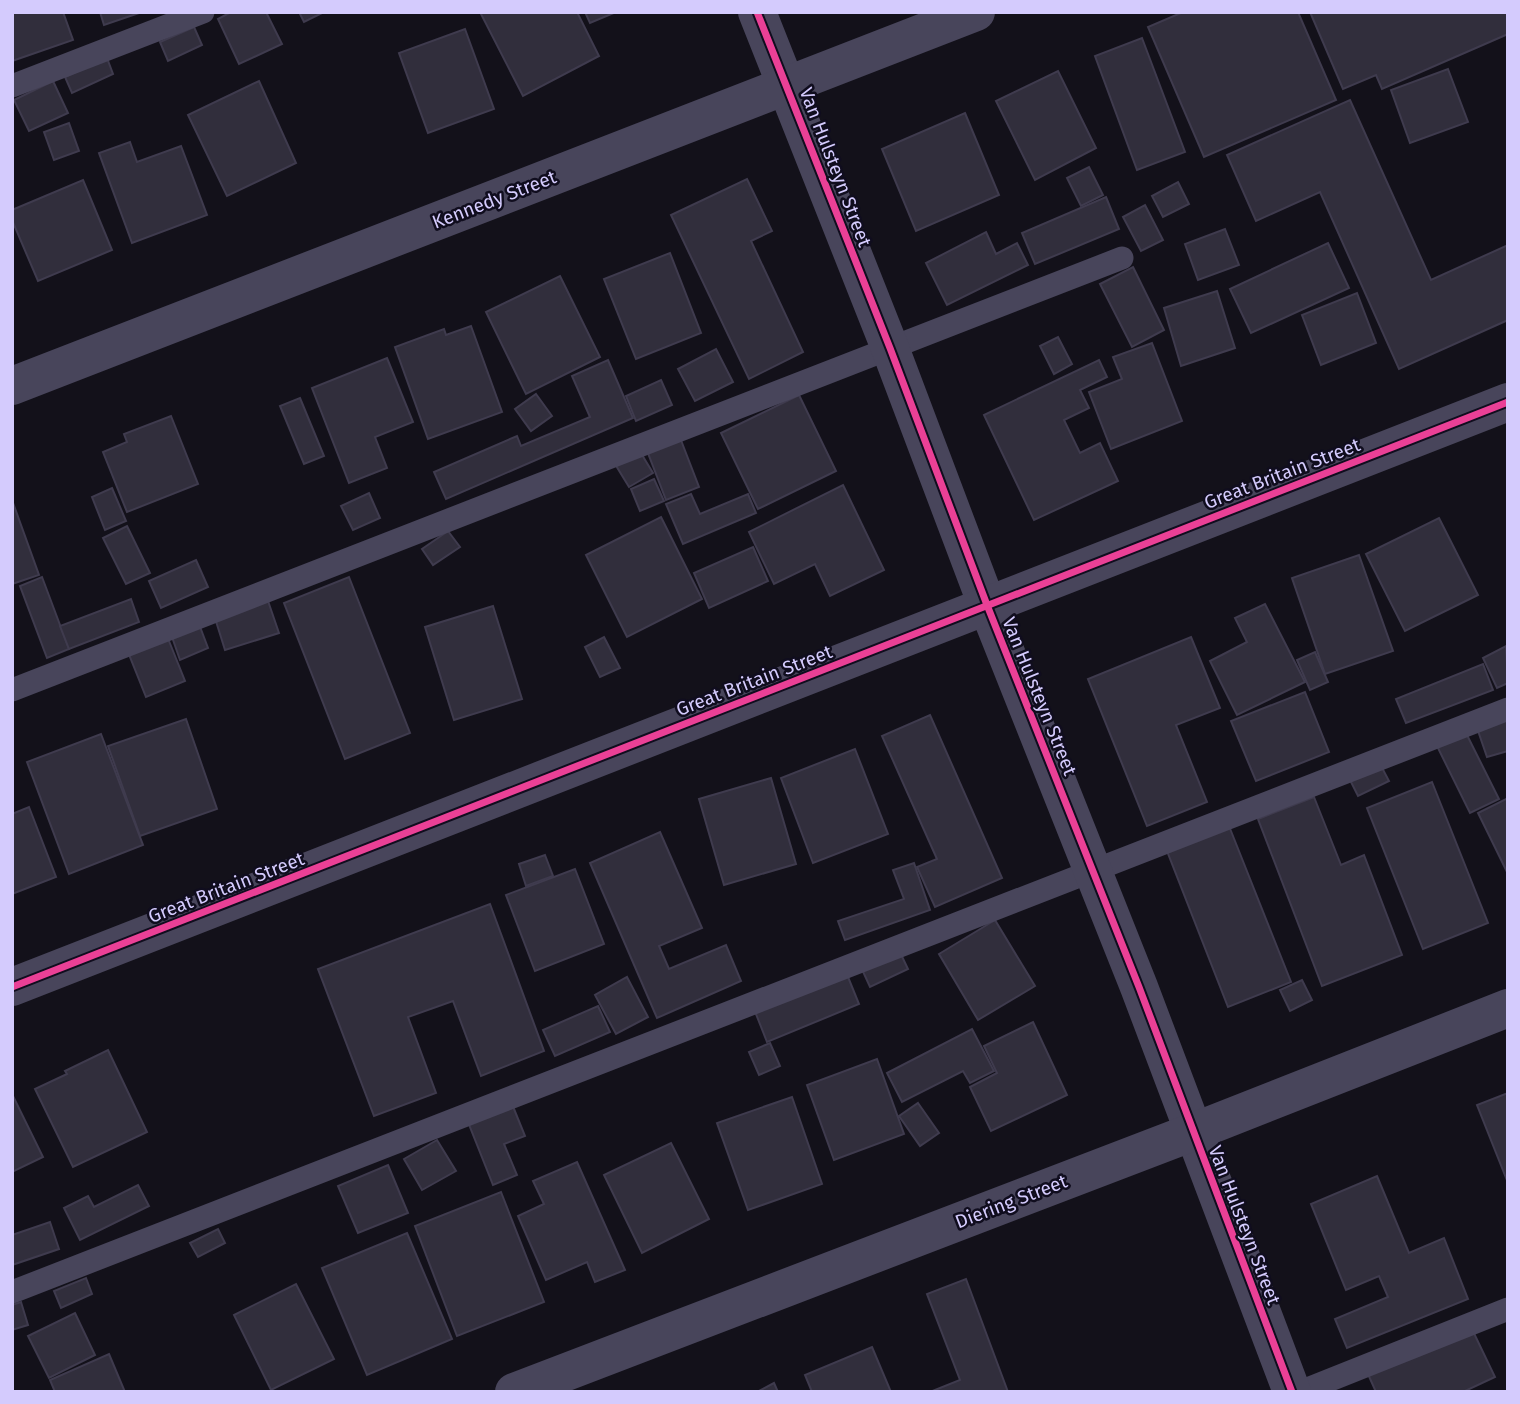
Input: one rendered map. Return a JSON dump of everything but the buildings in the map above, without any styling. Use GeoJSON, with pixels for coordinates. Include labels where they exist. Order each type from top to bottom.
{"type":"FeatureCollection","features":[{"type":"Feature","properties":{"kind":"street","name":"Van Hulsteyn Street"},"geometry":{"type":"LineString","coordinates":[[757,12],[890,348],[987,606],[1093,870],[1292,1392]]}},
{"type":"Feature","properties":{"kind":"street","name":"Kennedy Street"},"geometry":{"type":"LineString","coordinates":[[12,386],[976,12]]}},
{"type":"Feature","properties":{"kind":"street","name":"Great Britain Street"},"geometry":{"type":"LineString","coordinates":[[12,987],[1508,402]]}},
{"type":"Feature","properties":{"kind":"street","name":"Diering Street"},"geometry":{"type":"LineString","coordinates":[[514,1392],[1193,1132],[1508,1008]]}},
{"type":"Feature","properties":{"kind":"lane"},"geometry":{"type":"LineString","coordinates":[[12,86],[203,12]]}},
{"type":"Feature","properties":{"kind":"lane"},"geometry":{"type":"LineString","coordinates":[[12,690],[1122,258]]}},
{"type":"Feature","properties":{"kind":"lane"},"geometry":{"type":"LineString","coordinates":[[12,1292],[1508,709]]}},
{"type":"Feature","properties":{"kind":"lane"},"geometry":{"type":"LineString","coordinates":[[1300,1392],[1508,1309]]}},
{"type":"Feature","properties":{"kind":"cycle path"},"geometry":{"type":"LineString","coordinates":[[757,12],[890,348],[987,605],[1139,987],[1292,1392]]}},
{"type":"Feature","properties":{"kind":"cycle path"},"geometry":{"type":"LineString","coordinates":[[12,987],[1508,402]]}}]}
